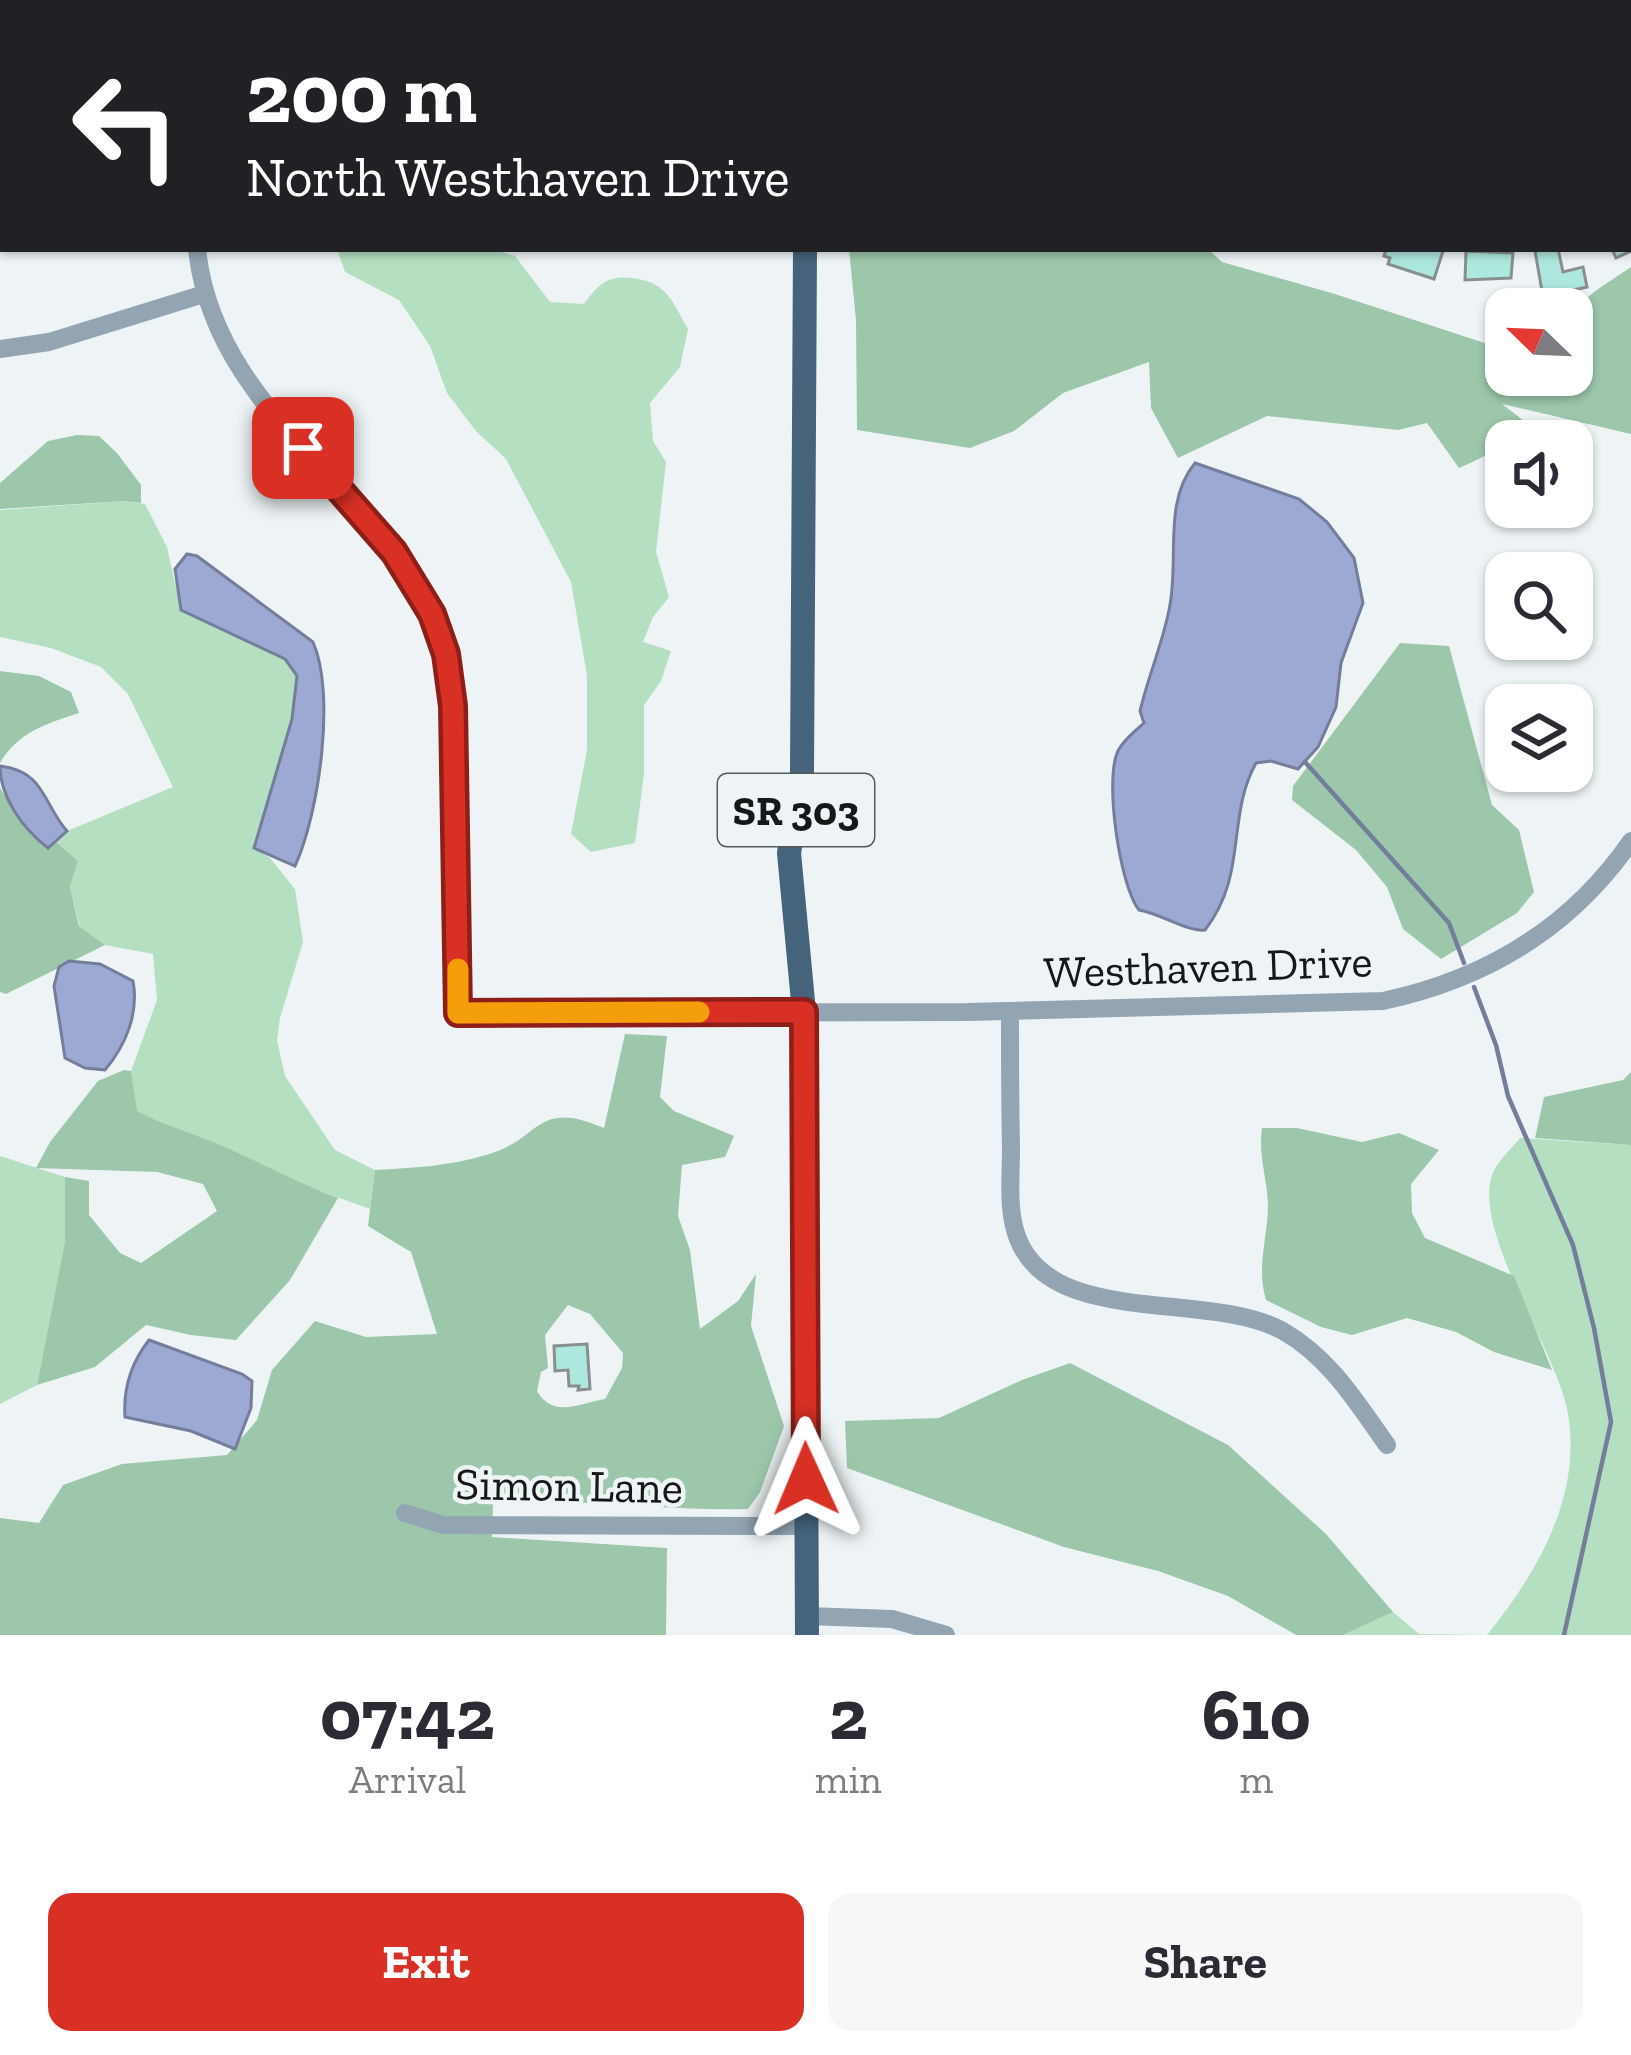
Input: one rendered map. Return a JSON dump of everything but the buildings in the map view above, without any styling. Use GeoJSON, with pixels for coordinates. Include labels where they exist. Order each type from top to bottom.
{"type":"FeatureCollection","features":[{"type":"Feature","properties":{"kind":"main road","name":"SR 303"},"geometry":{"type":"LineString","coordinates":[[805,252],[802,773],[789,853],[804,1012],[807,1625]]}},
{"type":"Feature","properties":{"kind":"street"},"geometry":{"type":"LineString","coordinates":[[0,349],[49,342],[204,294],[197,252]]}},
{"type":"Feature","properties":{"kind":"street","name":"Westhaven Drive"},"geometry":{"type":"LineString","coordinates":[[204,294],[243,378],[394,552],[432,614],[446,654],[453,706],[458,1013],[1340,1005],[1416,994],[1484,969],[1529,945],[1588,894],[1631,841]]}},
{"type":"Feature","properties":{"kind":"street"},"geometry":{"type":"LineString","coordinates":[[1010,1011],[1011,1212],[1025,1254],[1041,1273],[1083,1294],[1221,1310],[1283,1331],[1316,1354],[1342,1382],[1387,1445]]}},
{"type":"Feature","properties":{"kind":"street","name":"Simon Lane"},"geometry":{"type":"LineString","coordinates":[[405,1513],[443,1525],[806,1526]]}},
{"type":"Feature","properties":{"kind":"street"},"geometry":{"type":"LineString","coordinates":[[807,1625],[892,1619],[946,1635]]}},
{"type":"Feature","properties":{"kind":"green space"},"geometry":{"type":"Polygon","coordinates":[[[338,252],[501,252],[515,256],[550,302],[584,304],[610,280],[644,280],[667,294],[688,329],[680,367],[650,403],[653,441],[666,462],[656,552],[669,597],[653,617],[643,642],[671,651],[661,681],[644,705],[644,774],[635,843],[591,852],[571,834],[587,750],[587,676],[571,582],[506,459],[476,431],[447,393],[430,346],[399,300],[345,272],[338,252]]]}},
{"type":"Feature","properties":{"kind":"green space"},"geometry":{"type":"Polygon","coordinates":[[[849,252],[1211,252],[1222,262],[1485,343],[1485,396],[1593,396],[1593,294],[1631,267],[1631,434],[1593,425],[1593,420],[1571,420],[1502,404],[1523,420],[1485,420],[1485,455],[1459,468],[1427,423],[1398,430],[1267,416],[1178,458],[1151,408],[1149,362],[1063,393],[1014,431],[970,448],[857,430],[856,320],[849,252]]]}},
{"type":"Feature","properties":{"kind":"green space"},"geometry":{"type":"Polygon","coordinates":[[[99,436],[117,453],[141,485],[141,503],[0,509],[0,483],[48,441],[99,436]]]}},
{"type":"Feature","properties":{"kind":"green space"},"geometry":{"type":"Polygon","coordinates":[[[124,501],[145,504],[167,547],[181,610],[285,659],[297,676],[292,719],[254,848],[270,858],[295,889],[303,942],[277,1040],[285,1076],[335,1150],[375,1170],[370,1209],[289,1180],[136,1111],[131,1071],[157,1000],[153,954],[105,945],[80,927],[70,887],[78,861],[56,842],[67,831],[173,787],[128,694],[101,667],[51,648],[0,637],[0,510],[124,501]]]}},
{"type":"Feature","properties":{"kind":"green space"},"geometry":{"type":"Polygon","coordinates":[[[1400,643],[1449,646],[1485,792],[1519,830],[1534,892],[1517,913],[1441,959],[1403,929],[1387,887],[1356,850],[1292,800],[1293,786],[1400,643]]]}},
{"type":"Feature","properties":{"kind":"green space"},"geometry":{"type":"Polygon","coordinates":[[[0,671],[39,676],[71,692],[79,713],[24,736],[0,763],[0,671]]]}},
{"type":"Feature","properties":{"kind":"green space"},"geometry":{"type":"Polygon","coordinates":[[[0,788],[31,835],[48,848],[56,842],[78,861],[70,887],[79,926],[105,945],[6,994],[0,992],[0,788]]]}},
{"type":"Feature","properties":{"kind":"green space"},"geometry":{"type":"Polygon","coordinates":[[[625,1034],[667,1036],[660,1097],[674,1111],[734,1136],[725,1157],[682,1165],[678,1216],[690,1250],[700,1329],[738,1301],[756,1274],[751,1326],[784,1426],[760,1492],[748,1509],[493,1502],[492,1537],[667,1548],[666,1635],[0,1635],[0,1518],[39,1523],[63,1485],[122,1464],[227,1455],[257,1420],[272,1370],[315,1321],[366,1337],[437,1334],[411,1252],[368,1226],[375,1170],[486,1155],[551,1119],[564,1117],[604,1128],[625,1034]],[[568,1305],[545,1335],[548,1368],[541,1372],[537,1391],[551,1405],[568,1407],[605,1399],[622,1368],[623,1353],[590,1314],[568,1305]]]}},
{"type":"Feature","properties":{"kind":"green space"},"geometry":{"type":"Polygon","coordinates":[[[131,1071],[137,1111],[338,1198],[290,1280],[236,1340],[146,1325],[95,1367],[37,1385],[65,1241],[65,1177],[89,1181],[89,1215],[120,1253],[141,1263],[217,1211],[203,1184],[157,1172],[36,1168],[50,1142],[98,1081],[131,1071]]]}},
{"type":"Feature","properties":{"kind":"green space"},"geometry":{"type":"Polygon","coordinates":[[[1631,1072],[1631,1145],[1535,1138],[1544,1097],[1623,1080],[1631,1072]]]}},
{"type":"Feature","properties":{"kind":"green space"},"geometry":{"type":"Polygon","coordinates":[[[1262,1128],[1297,1128],[1362,1142],[1399,1133],[1439,1150],[1411,1184],[1412,1213],[1425,1238],[1514,1276],[1552,1370],[1407,1318],[1352,1335],[1321,1327],[1266,1300],[1262,1264],[1268,1204],[1262,1128]]]}},
{"type":"Feature","properties":{"kind":"green space"},"geometry":{"type":"Polygon","coordinates":[[[1520,1138],[1631,1145],[1631,1635],[1487,1635],[1523,1585],[1552,1530],[1563,1501],[1571,1440],[1560,1384],[1494,1227],[1489,1199],[1492,1175],[1520,1138]]]}},
{"type":"Feature","properties":{"kind":"green space"},"geometry":{"type":"Polygon","coordinates":[[[0,1156],[65,1177],[65,1241],[37,1385],[0,1404],[0,1156]]]}},
{"type":"Feature","properties":{"kind":"green space"},"geometry":{"type":"Polygon","coordinates":[[[1070,1363],[1228,1445],[1326,1534],[1393,1612],[1343,1635],[1296,1635],[1228,1596],[1158,1571],[1064,1547],[847,1468],[845,1421],[939,1418],[1070,1363]]]}},
{"type":"Feature","properties":{"kind":"green space"},"geometry":{"type":"Polygon","coordinates":[[[1393,1612],[1419,1634],[1487,1635],[1343,1635],[1393,1612]]]}},
{"type":"Feature","properties":{"kind":"water"},"geometry":{"type":"Polygon","coordinates":[[[1195,463],[1299,499],[1327,522],[1354,558],[1363,603],[1341,663],[1336,707],[1318,747],[1298,769],[1271,761],[1256,763],[1241,804],[1227,888],[1205,930],[1139,910],[1120,857],[1113,808],[1118,751],[1144,723],[1140,711],[1172,591],[1175,514],[1195,463]]]}},
{"type":"Feature","properties":{"kind":"water"},"geometry":{"type":"Polygon","coordinates":[[[187,554],[197,556],[313,642],[323,692],[322,754],[311,816],[295,866],[254,848],[292,719],[297,676],[285,659],[181,610],[175,569],[187,554]]]}},
{"type":"Feature","properties":{"kind":"water"},"geometry":{"type":"Polygon","coordinates":[[[0,766],[35,782],[67,831],[48,848],[15,812],[0,766]]]}},
{"type":"Feature","properties":{"kind":"water"},"geometry":{"type":"Polygon","coordinates":[[[69,961],[100,964],[133,981],[129,1028],[105,1070],[85,1068],[65,1058],[54,986],[59,967],[69,961]]]}},
{"type":"Feature","properties":{"kind":"water"},"geometry":{"type":"Polygon","coordinates":[[[149,1340],[252,1381],[251,1408],[235,1449],[191,1431],[125,1417],[130,1376],[149,1340]]]}},
{"type":"Feature","properties":{"kind":"waterway"},"geometry":{"type":"LineString","coordinates":[[1305,762],[1449,923],[1464,963]]}},
{"type":"Feature","properties":{"kind":"waterway"},"geometry":{"type":"LineString","coordinates":[[1474,987],[1496,1045],[1508,1096],[1573,1245],[1611,1422],[1564,1635]]}},
{"type":"Feature","properties":{"kind":"slow traffic"},"geometry":{"type":"LineString","coordinates":[[458,969],[458,1013],[699,1012]]}},
{"type":"Feature","properties":{"kind":"route"},"geometry":{"type":"LineString","coordinates":[[303,448],[394,552],[432,614],[446,654],[453,706],[458,1013],[804,1012],[806,1479]]}}]}
